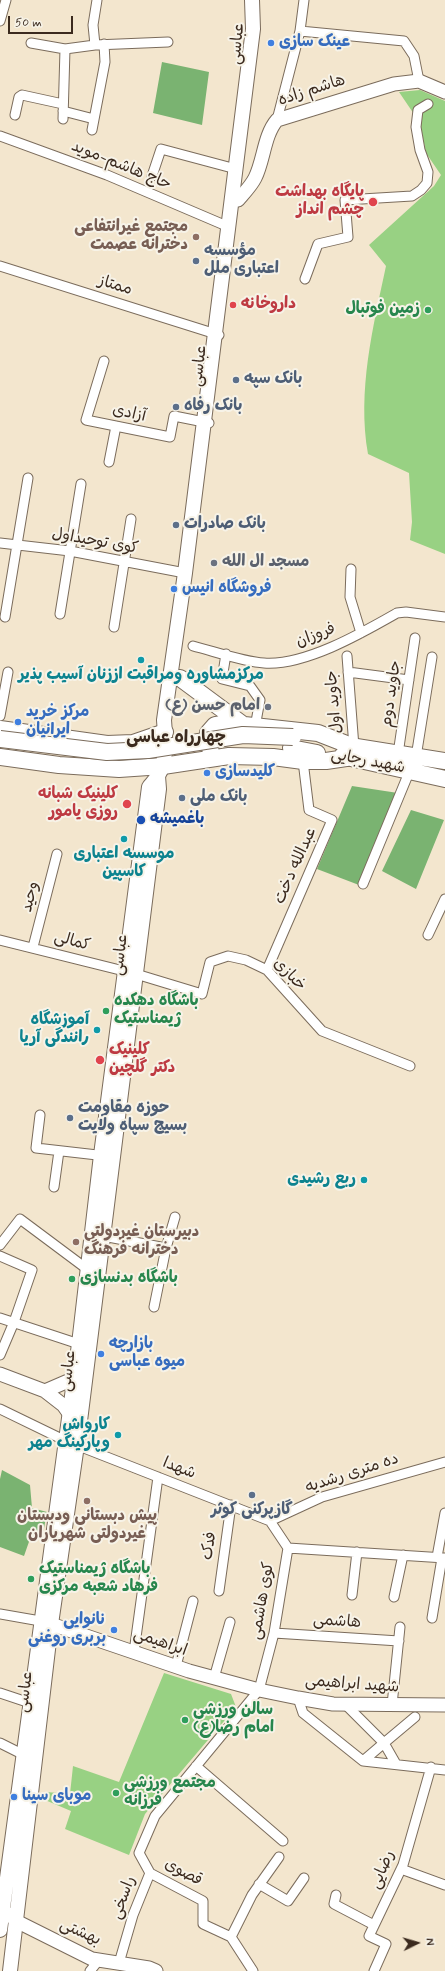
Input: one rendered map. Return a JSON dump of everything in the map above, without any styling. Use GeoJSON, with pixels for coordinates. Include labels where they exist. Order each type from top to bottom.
{"type":"FeatureCollection","features":[{"type":"Feature","properties":{"kind":"highway"},"geometry":{"type":"LineString","coordinates":[[180,678],[249,726]]}},
{"type":"Feature","properties":{"kind":"highway"},"geometry":{"type":"LineString","coordinates":[[214,758],[210,752],[208,733],[215,725],[226,723],[318,733],[354,752]]}},
{"type":"Feature","properties":{"kind":"highway"},"geometry":{"type":"LineString","coordinates":[[0,730],[107,744],[133,743],[165,732]]}},
{"type":"Feature","properties":{"kind":"highway"},"geometry":{"type":"LineString","coordinates":[[22,760],[30,756],[34,749],[33,741],[26,734]]}},
{"type":"Feature","properties":{"kind":"highway"},"geometry":{"type":"LineString","coordinates":[[0,739],[107,752],[148,750],[243,735],[354,752],[398,754],[413,763],[445,762]]}},
{"type":"Feature","properties":{"kind":"highway"},"geometry":{"type":"LineString","coordinates":[[0,748],[112,762],[242,745],[292,743]]}},
{"type":"Feature","properties":{"kind":"highway"},"geometry":{"type":"LineString","coordinates":[[0,757],[119,769],[160,771],[214,758],[272,757],[303,761],[326,761],[354,752]]}},
{"type":"Feature","properties":{"kind":"highway","name":"شهید رجایی"},"geometry":{"type":"LineString","coordinates":[[354,752],[413,763],[445,779]]}},
{"type":"Feature","properties":{"kind":"main road","name":"عباسى"},"geometry":{"type":"LineString","coordinates":[[165,732],[172,724],[180,678],[207,423],[253,29],[252,0]]}},
{"type":"Feature","properties":{"kind":"main road","name":"عباسى"},"geometry":{"type":"LineString","coordinates":[[218,334],[238,200],[258,30],[257,0]]}},
{"type":"Feature","properties":{"kind":"main road","name":"عباسى"},"geometry":{"type":"LineString","coordinates":[[72,1443],[80,1427],[80,1376],[131,972],[148,788],[160,771],[170,670],[207,423]]}},
{"type":"Feature","properties":{"kind":"main road","name":"عباسى"},"geometry":{"type":"LineString","coordinates":[[93,1273],[103,1236],[107,1156]]}},
{"type":"Feature","properties":{"kind":"main road","name":"عباسى"},"geometry":{"type":"LineString","coordinates":[[10,1971],[16,1921],[29,1757],[46,1622],[72,1443],[70,1414],[80,1376]]}},
{"type":"Feature","properties":{"kind":"main road","name":"عباسى"},"geometry":{"type":"LineString","coordinates":[[0,1930],[1,1907],[29,1757],[30,1703],[46,1622]]}},
{"type":"Feature","properties":{"kind":"street"},"geometry":{"type":"LineString","coordinates":[[0,21],[6,0]]}},
{"type":"Feature","properties":{"kind":"street"},"geometry":{"type":"LineString","coordinates":[[92,130],[105,62],[93,25],[97,0]]}},
{"type":"Feature","properties":{"kind":"street"},"geometry":{"type":"LineString","coordinates":[[277,120],[300,31],[304,0]]}},
{"type":"Feature","properties":{"kind":"street"},"geometry":{"type":"LineString","coordinates":[[300,31],[404,41],[414,56],[419,81],[445,92]]}},
{"type":"Feature","properties":{"kind":"street"},"geometry":{"type":"LineString","coordinates":[[31,43],[65,49],[99,44],[168,42]]}},
{"type":"Feature","properties":{"kind":"street"},"geometry":{"type":"LineString","coordinates":[[63,111],[65,49]]}},
{"type":"Feature","properties":{"kind":"street","name":"هاشم زاده"},"geometry":{"type":"LineString","coordinates":[[238,200],[255,177],[269,134],[273,124],[277,120],[378,87],[419,81]]}},
{"type":"Feature","properties":{"kind":"street"},"geometry":{"type":"LineString","coordinates":[[15,115],[19,97],[22,95],[63,111],[94,119]]}},
{"type":"Feature","properties":{"kind":"street"},"geometry":{"type":"LineString","coordinates":[[305,279],[318,244],[348,237],[345,200],[412,196],[421,190],[427,183],[428,172],[420,150],[416,127],[418,110],[428,104]]}},
{"type":"Feature","properties":{"kind":"street","name":"حاج هاشم-موید"},"geometry":{"type":"LineString","coordinates":[[0,136],[107,175],[229,228]]}},
{"type":"Feature","properties":{"kind":"street"},"geometry":{"type":"LineString","coordinates":[[152,176],[160,148],[236,168]]}},
{"type":"Feature","properties":{"kind":"street","name":"ممتاز"},"geometry":{"type":"LineString","coordinates":[[0,266],[218,334]]}},
{"type":"Feature","properties":{"kind":"street","name":"آزادی"},"geometry":{"type":"LineString","coordinates":[[104,361],[86,420],[170,437],[174,416],[207,423]]}},
{"type":"Feature","properties":{"kind":"street"},"geometry":{"type":"LineString","coordinates":[[109,462],[116,426]]}},
{"type":"Feature","properties":{"kind":"street"},"geometry":{"type":"LineString","coordinates":[[5,617],[28,478]]}},
{"type":"Feature","properties":{"kind":"street"},"geometry":{"type":"LineString","coordinates":[[60,614],[81,484]]}},
{"type":"Feature","properties":{"kind":"street"},"geometry":{"type":"LineString","coordinates":[[114,627],[123,561],[131,519]]}},
{"type":"Feature","properties":{"kind":"street","name":"کوی توحیداول"},"geometry":{"type":"LineString","coordinates":[[0,543],[70,551],[185,573]]}},
{"type":"Feature","properties":{"kind":"street"},"geometry":{"type":"LineString","coordinates":[[351,569],[350,597],[361,633]]}},
{"type":"Feature","properties":{"kind":"street","name":"فروزان"},"geometry":{"type":"LineString","coordinates":[[193,646],[264,663],[293,660],[344,641],[397,613],[406,612],[445,617]]}},
{"type":"Feature","properties":{"kind":"street","name":"جاوید دوم"},"geometry":{"type":"LineString","coordinates":[[398,754],[415,638]]}},
{"type":"Feature","properties":{"kind":"street"},"geometry":{"type":"LineString","coordinates":[[226,654],[222,679],[250,686],[260,700],[249,726]]}},
{"type":"Feature","properties":{"kind":"street","name":"جاوید اول"},"geometry":{"type":"LineString","coordinates":[[347,656],[354,752]]}},
{"type":"Feature","properties":{"kind":"street"},"geometry":{"type":"LineString","coordinates":[[364,884],[413,763],[432,657]]}},
{"type":"Feature","properties":{"kind":"street"},"geometry":{"type":"LineString","coordinates":[[0,716],[8,672]]}},
{"type":"Feature","properties":{"kind":"street"},"geometry":{"type":"LineString","coordinates":[[348,672],[409,680]]}},
{"type":"Feature","properties":{"kind":"street","name":"عبدالله دخت"},"geometry":{"type":"LineString","coordinates":[[266,970],[332,820],[309,810],[303,761]]}},
{"type":"Feature","properties":{"kind":"street","name":"وحید"},"geometry":{"type":"LineString","coordinates":[[33,947],[57,854]]}},
{"type":"Feature","properties":{"kind":"street"},"geometry":{"type":"LineString","coordinates":[[428,935],[445,899]]}},
{"type":"Feature","properties":{"kind":"street","name":"کمالی"},"geometry":{"type":"LineString","coordinates":[[0,940],[131,972]]}},
{"type":"Feature","properties":{"kind":"street","name":"خبازی"},"geometry":{"type":"LineString","coordinates":[[131,972],[202,994],[210,962],[228,956],[246,960],[266,970],[322,1031],[410,1066]]}},
{"type":"Feature","properties":{"kind":"street"},"geometry":{"type":"LineString","coordinates":[[40,1115],[36,1148],[107,1156]]}},
{"type":"Feature","properties":{"kind":"street"},"geometry":{"type":"LineString","coordinates":[[54,1187],[59,1151]]}},
{"type":"Feature","properties":{"kind":"street"},"geometry":{"type":"LineString","coordinates":[[154,1307],[166,1248],[175,1217]]}},
{"type":"Feature","properties":{"kind":"street"},"geometry":{"type":"LineString","coordinates":[[0,1244],[20,1219],[93,1273]]}},
{"type":"Feature","properties":{"kind":"street"},"geometry":{"type":"LineString","coordinates":[[103,1236],[166,1248]]}},
{"type":"Feature","properties":{"kind":"street"},"geometry":{"type":"LineString","coordinates":[[0,1256],[32,1270],[14,1322],[0,1355]]}},
{"type":"Feature","properties":{"kind":"street"},"geometry":{"type":"LineString","coordinates":[[0,1318],[84,1345]]}},
{"type":"Feature","properties":{"kind":"street"},"geometry":{"type":"LineString","coordinates":[[0,1374],[45,1391],[64,1405],[80,1427]]}},
{"type":"Feature","properties":{"kind":"street"},"geometry":{"type":"LineString","coordinates":[[45,1391],[80,1376]]}},
{"type":"Feature","properties":{"kind":"street","name":"شهدا"},"geometry":{"type":"LineString","coordinates":[[0,1409],[72,1443],[270,1521]]}},
{"type":"Feature","properties":{"kind":"street","name":"ده متری رشدیه"},"geometry":{"type":"LineString","coordinates":[[270,1521],[322,1497],[445,1462]]}},
{"type":"Feature","properties":{"kind":"street"},"geometry":{"type":"LineString","coordinates":[[134,1652],[158,1477]]}},
{"type":"Feature","properties":{"kind":"street","name":"فدک"},"geometry":{"type":"LineString","coordinates":[[219,1591],[231,1506]]}},
{"type":"Feature","properties":{"kind":"street"},"geometry":{"type":"LineString","coordinates":[[432,1618],[441,1558],[445,1513]]}},
{"type":"Feature","properties":{"kind":"street","name":"کوی هاشمی"},"geometry":{"type":"LineString","coordinates":[[258,1690],[274,1633],[288,1548],[270,1521]]}},
{"type":"Feature","properties":{"kind":"street"},"geometry":{"type":"LineString","coordinates":[[288,1548],[441,1558]]}},
{"type":"Feature","properties":{"kind":"street"},"geometry":{"type":"LineString","coordinates":[[352,1595],[357,1552]]}},
{"type":"Feature","properties":{"kind":"street"},"geometry":{"type":"LineString","coordinates":[[394,1597],[403,1555]]}},
{"type":"Feature","properties":{"kind":"street"},"geometry":{"type":"LineString","coordinates":[[176,1666],[193,1601]]}},
{"type":"Feature","properties":{"kind":"street"},"geometry":{"type":"LineString","coordinates":[[0,1614],[46,1622]]}},
{"type":"Feature","properties":{"kind":"street","name":"ابراهیمی"},"geometry":{"type":"LineString","coordinates":[[46,1622],[176,1666],[258,1690]]}},
{"type":"Feature","properties":{"kind":"street"},"geometry":{"type":"LineString","coordinates":[[214,1678],[230,1622]]}},
{"type":"Feature","properties":{"kind":"street"},"geometry":{"type":"LineString","coordinates":[[392,1706],[400,1627]]}},
{"type":"Feature","properties":{"kind":"street","name":"هاشمی"},"geometry":{"type":"LineString","coordinates":[[274,1633],[399,1641]]}},
{"type":"Feature","properties":{"kind":"street","name":"شهید ابراهیمی"},"geometry":{"type":"LineString","coordinates":[[258,1690],[298,1698],[345,1704],[392,1706],[445,1705]]}},
{"type":"Feature","properties":{"kind":"street","name":"راسخی"},"geometry":{"type":"LineString","coordinates":[[119,1963],[132,1915],[150,1873],[139,1853],[155,1816],[258,1690]]}},
{"type":"Feature","properties":{"kind":"street"},"geometry":{"type":"LineString","coordinates":[[0,1693],[30,1703]]}},
{"type":"Feature","properties":{"kind":"street"},"geometry":{"type":"LineString","coordinates":[[298,1698],[303,1713],[363,1761],[431,1767],[445,1770]]}},
{"type":"Feature","properties":{"kind":"street"},"geometry":{"type":"LineString","coordinates":[[345,1704],[384,1743],[396,1764]]}},
{"type":"Feature","properties":{"kind":"street"},"geometry":{"type":"LineString","coordinates":[[363,1761],[415,1717]]}},
{"type":"Feature","properties":{"kind":"street"},"geometry":{"type":"LineString","coordinates":[[0,1743],[29,1757]]}},
{"type":"Feature","properties":{"kind":"street"},"geometry":{"type":"LineString","coordinates":[[196,1766],[283,1841]]}},
{"type":"Feature","properties":{"kind":"street","name":"رضایی"},"geometry":{"type":"LineString","coordinates":[[374,1925],[401,1869],[417,1819],[431,1767]]}},
{"type":"Feature","properties":{"kind":"street"},"geometry":{"type":"LineString","coordinates":[[253,1971],[231,1937],[252,1895],[278,1857]]}},
{"type":"Feature","properties":{"kind":"street"},"geometry":{"type":"LineString","coordinates":[[401,1869],[445,1885]]}},
{"type":"Feature","properties":{"kind":"street","name":"قصوی"},"geometry":{"type":"LineString","coordinates":[[150,1873],[203,1901],[203,1924],[231,1937]]}},
{"type":"Feature","properties":{"kind":"street"},"geometry":{"type":"LineString","coordinates":[[259,1884],[288,1901],[304,1878]]}},
{"type":"Feature","properties":{"kind":"street"},"geometry":{"type":"LineString","coordinates":[[336,1895],[334,1904],[374,1925],[369,1936],[386,1944],[374,1971]]}},
{"type":"Feature","properties":{"kind":"street","name":"بهشتی"},"geometry":{"type":"LineString","coordinates":[[1,1907],[16,1921],[92,1959],[149,1968],[156,1971]]}},
{"type":"Feature","properties":{"kind":"street"},"geometry":{"type":"LineString","coordinates":[[90,1971],[99,1960]]}},
{"type":"Feature","properties":{"kind":"green space"},"geometry":{"type":"Polygon","coordinates":[[[162,62],[209,72],[202,125],[153,113],[162,62]]]}},
{"type":"Feature","properties":{"kind":"green space"},"geometry":{"type":"Polygon","coordinates":[[[420,90],[445,101],[445,554],[410,540],[412,522],[409,473],[368,454],[365,430],[365,383],[368,359],[386,266],[369,245],[434,186],[441,175],[426,153],[420,123],[399,92],[420,90]]]}},
{"type":"Feature","properties":{"kind":"green space"},"geometry":{"type":"Polygon","coordinates":[[[352,786],[398,793],[359,885],[317,869],[352,786]]]}},
{"type":"Feature","properties":{"kind":"green space"},"geometry":{"type":"Polygon","coordinates":[[[411,810],[444,820],[416,889],[382,871],[411,810]]]}},
{"type":"Feature","properties":{"kind":"green space"},"geometry":{"type":"Polygon","coordinates":[[[2,1470],[30,1485],[32,1508],[47,1512],[42,1539],[31,1536],[24,1556],[0,1547],[0,1479],[2,1470]]]}},
{"type":"Feature","properties":{"kind":"green space","name":"مجتمع ورزشی فرزانه"},"geometry":{"type":"Polygon","coordinates":[[[164,1673],[231,1694],[236,1707],[145,1814],[129,1855],[65,1829],[71,1811],[45,1800],[46,1792],[70,1794],[73,1766],[119,1782],[164,1673]]]}},
{"type":"Feature","properties":{"kind":"place","name":"عینک سازی"},"geometry":{"type":"Point","coordinates":[271,43]}},
{"type":"Feature","properties":{"kind":"place","name":"پایگاه بهداشت چشم انداز"},"geometry":{"type":"Point","coordinates":[373,202]}},
{"type":"Feature","properties":{"kind":"place","name":"مجتمع غیرانتفاعی دخترانه عصمت"},"geometry":{"type":"Point","coordinates":[196,237]}},
{"type":"Feature","properties":{"kind":"place","name":"مؤسسه اعتباری ملل"},"geometry":{"type":"Point","coordinates":[196,261]}},
{"type":"Feature","properties":{"kind":"place","name":"داروخانه"},"geometry":{"type":"Point","coordinates":[233,305]}},
{"type":"Feature","properties":{"kind":"place","name":"زمین فوتبال"},"geometry":{"type":"Point","coordinates":[428,310]}},
{"type":"Feature","properties":{"kind":"place","name":"بانک سپه"},"geometry":{"type":"Point","coordinates":[236,380]}},
{"type":"Feature","properties":{"kind":"place","name":"بانک رفاه"},"geometry":{"type":"Point","coordinates":[176,407]}},
{"type":"Feature","properties":{"kind":"place","name":"بانک صادرات"},"geometry":{"type":"Point","coordinates":[176,525]}},
{"type":"Feature","properties":{"kind":"place","name":"مسجد ال الله"},"geometry":{"type":"Point","coordinates":[214,563]}},
{"type":"Feature","properties":{"kind":"place","name":"فروشگاه انیس"},"geometry":{"type":"Point","coordinates":[174,589]}},
{"type":"Feature","properties":{"kind":"place","name":"مرکزمشاوره ومراقبت اززنان آسیب پذیر"},"geometry":{"type":"Point","coordinates":[141,660]}},
{"type":"Feature","properties":{"kind":"place","name":"امام حسن (ع)"},"geometry":{"type":"Point","coordinates":[268,707]}},
{"type":"Feature","properties":{"kind":"place","name":"مرکز خرید ایرانیان"},"geometry":{"type":"Point","coordinates":[18,722]}},
{"type":"Feature","properties":{"kind":"place","name":"کلیدسازی"},"geometry":{"type":"Point","coordinates":[207,773]}},
{"type":"Feature","properties":{"kind":"place","name":"بانک ملی"},"geometry":{"type":"Point","coordinates":[182,798]}},
{"type":"Feature","properties":{"kind":"place","name":"کلینیک شبانه روزی یامور"},"geometry":{"type":"Point","coordinates":[127,804]}},
{"type":"Feature","properties":{"kind":"place","name":"باغمیشه"},"geometry":{"type":"Point","coordinates":[141,820]}},
{"type":"Feature","properties":{"kind":"place","name":"موسسه اعتباری کاسپین"},"geometry":{"type":"Point","coordinates":[124,839]}},
{"type":"Feature","properties":{"kind":"place","name":"باشگاه دهکده ژیمناستیک"},"geometry":{"type":"Point","coordinates":[106,1011]}},
{"type":"Feature","properties":{"kind":"place","name":"آموزشگاه رانندگی آریا"},"geometry":{"type":"Point","coordinates":[97,1030]}},
{"type":"Feature","properties":{"kind":"place","name":"کلینیک دکتر گلچین"},"geometry":{"type":"Point","coordinates":[100,1060]}},
{"type":"Feature","properties":{"kind":"place","name":"حوزه مقاومت بسیج سپاه ولایت"},"geometry":{"type":"Point","coordinates":[70,1118]}},
{"type":"Feature","properties":{"kind":"place","name":"ربع رشیدی"},"geometry":{"type":"Point","coordinates":[364,1180]}},
{"type":"Feature","properties":{"kind":"place","name":"دبیرستان غیردولتی دخترانه فرهنگ"},"geometry":{"type":"Point","coordinates":[76,1242]}},
{"type":"Feature","properties":{"kind":"place","name":"باشگاه بدنسازی"},"geometry":{"type":"Point","coordinates":[72,1279]}},
{"type":"Feature","properties":{"kind":"place","name":"بازارچه میوه عباسی"},"geometry":{"type":"Point","coordinates":[101,1354]}},
{"type":"Feature","properties":{"kind":"place","name":"کارواش وپارکینگ مهر"},"geometry":{"type":"Point","coordinates":[118,1435]}},
{"type":"Feature","properties":{"kind":"place","name":"گازپرکنی کوثر"},"geometry":{"type":"Point","coordinates":[252,1495]}},
{"type":"Feature","properties":{"kind":"place","name":"پیش دبستانی ودبستان غیردولتی شهریاران"},"geometry":{"type":"Point","coordinates":[87,1501]}},
{"type":"Feature","properties":{"kind":"place","name":"باشگاه ژیمناستیک فرهاد شعبه مرکزی"},"geometry":{"type":"Point","coordinates":[31,1579]}},
{"type":"Feature","properties":{"kind":"place","name":"نانوایی بربری روغنی"},"geometry":{"type":"Point","coordinates":[114,1630]}},
{"type":"Feature","properties":{"kind":"place","name":"سالن ورزشی امام رضا(ع)"},"geometry":{"type":"Point","coordinates":[185,1720]}},
{"type":"Feature","properties":{"kind":"place","name":"مجتمع ورزشی فرزانه"},"geometry":{"type":"Point","coordinates":[116,1793]}},
{"type":"Feature","properties":{"kind":"place","name":"موبای سینا"},"geometry":{"type":"Point","coordinates":[14,1797]}},
{"type":"Feature","properties":{"kind":"district","name":"چهارراه عباسی"},"geometry":{"type":"Point","coordinates":[176,738]}}]}
